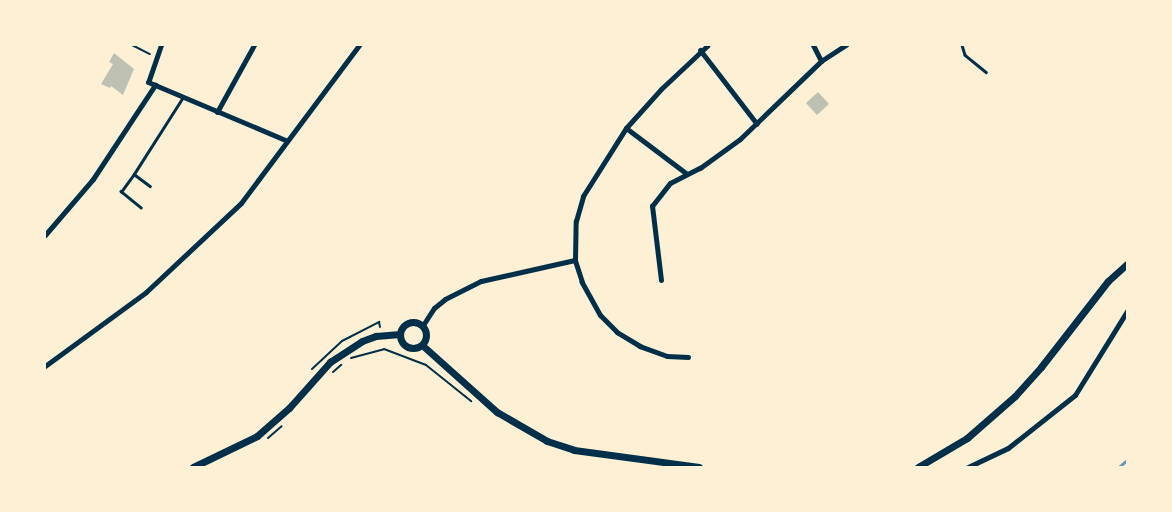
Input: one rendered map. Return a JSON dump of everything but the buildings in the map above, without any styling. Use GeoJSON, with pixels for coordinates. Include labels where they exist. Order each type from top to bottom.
{"type":"FeatureCollection","features":[{"type":"Feature","properties":{"kind":"street"},"geometry":{"type":"LineString","coordinates":[[161,45],[148,82],[285,140]]}},
{"type":"Feature","properties":{"kind":"street"},"geometry":{"type":"LineString","coordinates":[[217,112],[254,45]]}},
{"type":"Feature","properties":{"kind":"street"},"geometry":{"type":"LineString","coordinates":[[45,366],[146,292],[202,241],[256,184],[285,140],[359,45]]}},
{"type":"Feature","properties":{"kind":"street"},"geometry":{"type":"LineString","coordinates":[[688,357],[667,356],[640,346],[617,332],[600,315],[582,282],[575,260],[576,221],[583,196],[626,128],[700,50],[708,45]]}},
{"type":"Feature","properties":{"kind":"street"},"geometry":{"type":"LineString","coordinates":[[813,45],[821,61]]}},
{"type":"Feature","properties":{"kind":"street"},"geometry":{"type":"LineString","coordinates":[[661,280],[652,206],[670,182],[717,157],[757,124],[821,61],[846,45]]}},
{"type":"Feature","properties":{"kind":"street"},"geometry":{"type":"LineString","coordinates":[[700,50],[757,124]]}},
{"type":"Feature","properties":{"kind":"street"},"geometry":{"type":"LineString","coordinates":[[45,235],[93,179],[143,108],[155,86]]}},
{"type":"Feature","properties":{"kind":"street"},"geometry":{"type":"LineString","coordinates":[[626,128],[687,174]]}},
{"type":"Feature","properties":{"kind":"street"},"geometry":{"type":"LineString","coordinates":[[423,325],[434,308],[445,299],[481,281],[575,260]]}},
{"type":"Feature","properties":{"kind":"street"},"geometry":{"type":"LineString","coordinates":[[918,467],[967,438],[1015,396],[1042,367],[1108,281],[1127,264]]}},
{"type":"Feature","properties":{"kind":"street"},"geometry":{"type":"LineString","coordinates":[[968,467],[1008,448],[1075,395],[1127,311]]}},
{"type":"Feature","properties":{"kind":"street"},"geometry":{"type":"LineString","coordinates":[[410,322],[423,325],[427,338],[422,345],[414,348],[406,346],[400,334],[403,326],[410,322]]}},
{"type":"Feature","properties":{"kind":"street"},"geometry":{"type":"LineString","coordinates":[[193,467],[256,436],[289,408],[330,362],[362,341],[376,336],[400,334]]}},
{"type":"Feature","properties":{"kind":"street"},"geometry":{"type":"LineString","coordinates":[[422,345],[498,412],[547,441],[574,450],[699,467]]}},
{"type":"Feature","properties":{"kind":"lane"},"geometry":{"type":"LineString","coordinates":[[962,45],[965,55],[986,72]]}},
{"type":"Feature","properties":{"kind":"lane"},"geometry":{"type":"LineString","coordinates":[[141,208],[121,192],[183,97]]}},
{"type":"Feature","properties":{"kind":"lane"},"geometry":{"type":"LineString","coordinates":[[134,174],[150,186]]}},
{"type":"Feature","properties":{"kind":"path"},"geometry":{"type":"LineString","coordinates":[[132,45],[156,58]]}},
{"type":"Feature","properties":{"kind":"path"},"geometry":{"type":"LineString","coordinates":[[342,341],[379,322]]}},
{"type":"Feature","properties":{"kind":"path"},"geometry":{"type":"LineString","coordinates":[[330,374],[348,360],[384,349]]}},
{"type":"Feature","properties":{"kind":"waterway"},"geometry":{"type":"LineString","coordinates":[[1119,467],[1127,460]]}}]}
